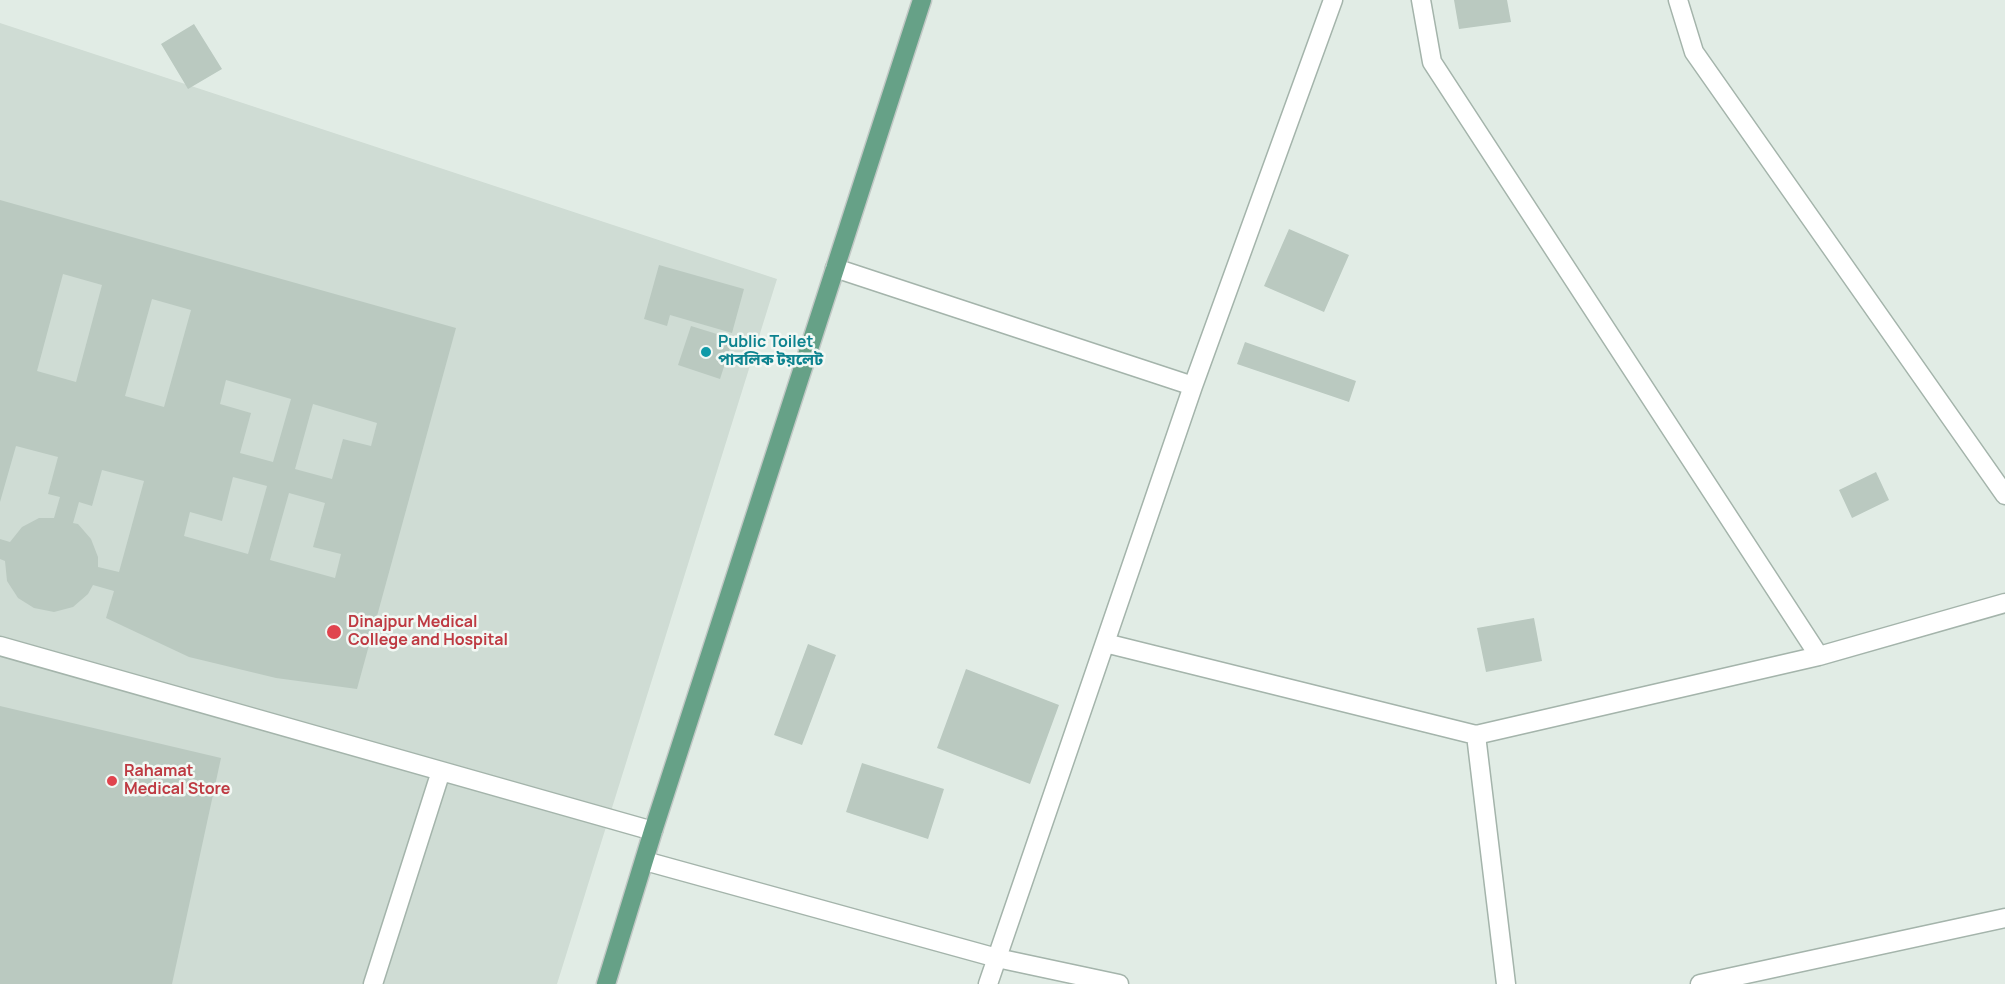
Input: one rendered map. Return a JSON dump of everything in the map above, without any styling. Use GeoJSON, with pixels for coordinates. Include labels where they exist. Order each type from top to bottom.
{"type":"FeatureCollection","features":[{"type":"Feature","properties":{"kind":"main road"},"geometry":{"type":"LineString","coordinates":[[606,984],[653,831],[922,0]]}},
{"type":"Feature","properties":{"kind":"street"},"geometry":{"type":"LineString","coordinates":[[988,984],[1193,386],[1333,0]]}},
{"type":"Feature","properties":{"kind":"street"},"geometry":{"type":"LineString","coordinates":[[1420,0],[1432,62],[1819,656]]}},
{"type":"Feature","properties":{"kind":"street"},"geometry":{"type":"LineString","coordinates":[[1678,0],[1694,52],[2005,495]]}},
{"type":"Feature","properties":{"kind":"street"},"geometry":{"type":"LineString","coordinates":[[835,268],[1193,386]]}},
{"type":"Feature","properties":{"kind":"street"},"geometry":{"type":"LineString","coordinates":[[1105,643],[1476,735],[1819,656],[2005,603]]}},
{"type":"Feature","properties":{"kind":"street"},"geometry":{"type":"LineString","coordinates":[[0,646],[653,831]]}},
{"type":"Feature","properties":{"kind":"street"},"geometry":{"type":"LineString","coordinates":[[1476,735],[1506,984]]}},
{"type":"Feature","properties":{"kind":"street"},"geometry":{"type":"LineString","coordinates":[[373,984],[441,771]]}},
{"type":"Feature","properties":{"kind":"street"},"geometry":{"type":"LineString","coordinates":[[645,861],[996,958],[1119,984]]}},
{"type":"Feature","properties":{"kind":"street"},"geometry":{"type":"LineString","coordinates":[[1700,984],[2005,918]]}},
{"type":"Feature","properties":{"kind":"shaded area","name":"Dinajpur Medical College and Hospital"},"geometry":{"type":"Polygon","coordinates":[[[0,23],[777,279],[557,984],[0,984],[0,23]]]}},
{"type":"Feature","properties":{"kind":"building"},"geometry":{"type":"Polygon","coordinates":[[[1454,0],[1507,0],[1511,22],[1459,29],[1454,0]]]}},
{"type":"Feature","properties":{"kind":"building"},"geometry":{"type":"Polygon","coordinates":[[[194,24],[222,69],[188,89],[161,44],[194,24]]]}},
{"type":"Feature","properties":{"kind":"building"},"geometry":{"type":"Polygon","coordinates":[[[0,200],[456,328],[357,689],[276,678],[189,657],[106,618],[114,591],[93,585],[88,594],[73,607],[54,612],[34,608],[18,598],[7,581],[5,561],[0,559],[0,539],[10,542],[22,527],[39,518],[54,518],[60,497],[48,494],[58,457],[16,446],[0,502],[0,200]],[[63,274],[37,371],[76,382],[102,285],[63,274]],[[152,299],[125,396],[164,407],[191,310],[152,299]],[[226,380],[220,404],[251,413],[240,453],[273,462],[291,399],[226,380]],[[313,404],[295,469],[332,479],[343,439],[371,446],[377,423],[313,404]],[[102,470],[92,506],[79,502],[73,523],[78,524],[91,539],[98,557],[98,567],[119,572],[144,481],[102,470]],[[233,477],[222,521],[190,512],[184,536],[248,554],[267,486],[233,477]],[[289,493],[270,560],[335,578],[341,554],[313,547],[325,503],[289,493]]]}},
{"type":"Feature","properties":{"kind":"building"},"geometry":{"type":"Polygon","coordinates":[[[1289,229],[1349,255],[1324,312],[1264,286],[1289,229]]]}},
{"type":"Feature","properties":{"kind":"building"},"geometry":{"type":"Polygon","coordinates":[[[659,265],[744,289],[732,333],[670,315],[667,326],[644,319],[659,265]]]}},
{"type":"Feature","properties":{"kind":"building","name":"Public Toilet পাবলিক টয়লেট"},"geometry":{"type":"Polygon","coordinates":[[[691,326],[733,339],[720,379],[678,365],[691,326]]]}},
{"type":"Feature","properties":{"kind":"building"},"geometry":{"type":"Polygon","coordinates":[[[1245,342],[1356,381],[1349,402],[1237,364],[1245,342]]]}},
{"type":"Feature","properties":{"kind":"building"},"geometry":{"type":"Polygon","coordinates":[[[1876,472],[1889,500],[1852,518],[1839,490],[1876,472]]]}},
{"type":"Feature","properties":{"kind":"building"},"geometry":{"type":"Polygon","coordinates":[[[1534,618],[1542,661],[1486,672],[1477,628],[1534,618]]]}},
{"type":"Feature","properties":{"kind":"building"},"geometry":{"type":"Polygon","coordinates":[[[808,644],[836,655],[802,745],[774,735],[808,644]]]}},
{"type":"Feature","properties":{"kind":"building"},"geometry":{"type":"Polygon","coordinates":[[[966,669],[1059,705],[1030,784],[937,748],[966,669]]]}},
{"type":"Feature","properties":{"kind":"building"},"geometry":{"type":"Polygon","coordinates":[[[0,706],[221,758],[172,984],[0,984],[0,706]]]}},
{"type":"Feature","properties":{"kind":"building"},"geometry":{"type":"Polygon","coordinates":[[[862,763],[944,789],[928,839],[846,812],[862,763]]]}},
{"type":"Feature","properties":{"kind":"place","name":"Public Toilet পাবলিক টয়লেট"},"geometry":{"type":"Point","coordinates":[706,352]}},
{"type":"Feature","properties":{"kind":"place","name":"Dinajpur Medical College and Hospital"},"geometry":{"type":"Point","coordinates":[334,632]}},
{"type":"Feature","properties":{"kind":"place","name":"Rahamat Medical Store"},"geometry":{"type":"Point","coordinates":[112,781]}}]}
